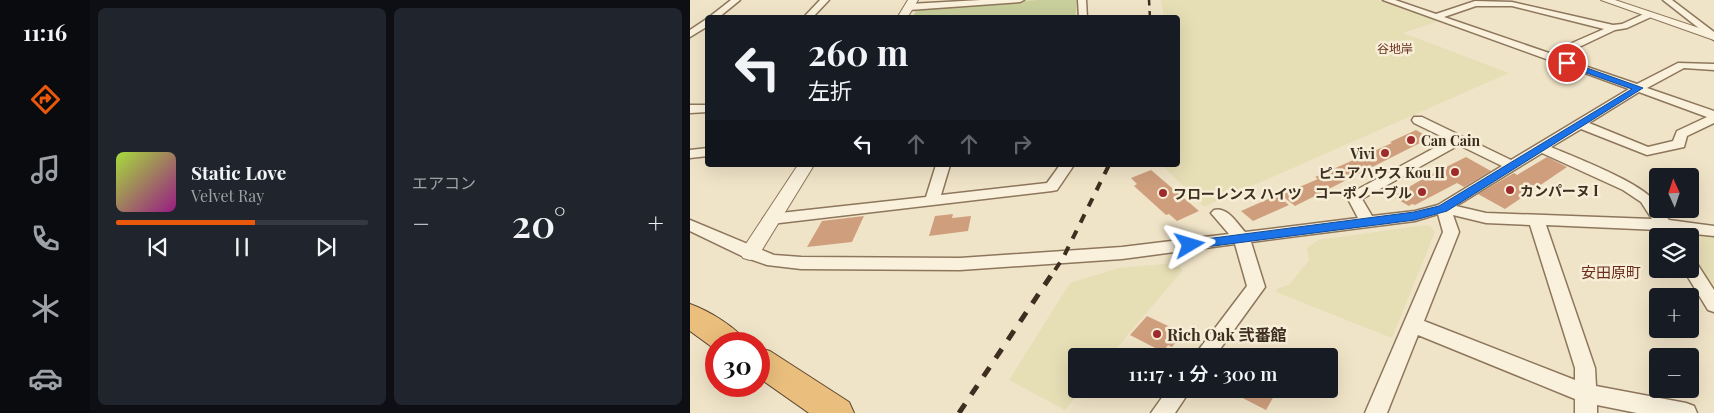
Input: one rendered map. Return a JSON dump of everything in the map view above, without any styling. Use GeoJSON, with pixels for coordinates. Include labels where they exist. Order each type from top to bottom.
{"type":"FeatureCollection","features":[{"type":"Feature","properties":{"kind":"highway"},"geometry":{"type":"LineString","coordinates":[[690,316],[714,332]]}},
{"type":"Feature","properties":{"kind":"highway"},"geometry":{"type":"LineString","coordinates":[[770,368],[837,413]]}},
{"type":"Feature","properties":{"kind":"street"},"geometry":{"type":"LineString","coordinates":[[716,15],[736,0]]}},
{"type":"Feature","properties":{"kind":"street"},"geometry":{"type":"LineString","coordinates":[[810,15],[825,0]]}},
{"type":"Feature","properties":{"kind":"street"},"geometry":{"type":"LineString","coordinates":[[904,15],[911,3],[1020,0]]}},
{"type":"Feature","properties":{"kind":"street"},"geometry":{"type":"LineString","coordinates":[[1082,0],[1083,15]]}},
{"type":"Feature","properties":{"kind":"street"},"geometry":{"type":"LineString","coordinates":[[1387,0],[1714,116],[1706,124],[1692,126],[1681,134],[1679,144],[1647,151],[1580,124]]}},
{"type":"Feature","properties":{"kind":"street"},"geometry":{"type":"LineString","coordinates":[[1606,0],[1714,37]]}},
{"type":"Feature","properties":{"kind":"street"},"geometry":{"type":"LineString","coordinates":[[1667,0],[1714,37]]}},
{"type":"Feature","properties":{"kind":"street"},"geometry":{"type":"LineString","coordinates":[[1437,17],[1475,3],[1512,4],[1613,28]]}},
{"type":"Feature","properties":{"kind":"street"},"geometry":{"type":"LineString","coordinates":[[1637,11],[1664,15],[1676,14],[1681,11]]}},
{"type":"Feature","properties":{"kind":"street"},"geometry":{"type":"LineString","coordinates":[[1549,57],[1613,28],[1624,26],[1648,15]]}},
{"type":"Feature","properties":{"kind":"street"},"geometry":{"type":"LineString","coordinates":[[690,34],[705,23]]}},
{"type":"Feature","properties":{"kind":"street"},"geometry":{"type":"LineString","coordinates":[[1703,28],[1714,29]]}},
{"type":"Feature","properties":{"kind":"street"},"geometry":{"type":"LineString","coordinates":[[690,225],[750,253],[773,261],[801,264],[960,264],[1096,256],[1415,216],[1443,208],[1638,88],[1682,65],[1714,67]]}},
{"type":"Feature","properties":{"kind":"street"},"geometry":{"type":"LineString","coordinates":[[690,110],[705,108]]}},
{"type":"Feature","properties":{"kind":"street"},"geometry":{"type":"LineString","coordinates":[[1418,120],[1511,165]]}},
{"type":"Feature","properties":{"kind":"street"},"geometry":{"type":"LineString","coordinates":[[1368,222],[1354,197],[1458,140]]}},
{"type":"Feature","properties":{"kind":"street"},"geometry":{"type":"LineString","coordinates":[[1540,147],[1628,187],[1646,199],[1666,228]]}},
{"type":"Feature","properties":{"kind":"street"},"geometry":{"type":"LineString","coordinates":[[690,154],[705,152]]}},
{"type":"Feature","properties":{"kind":"street"},"geometry":{"type":"LineString","coordinates":[[750,253],[805,167]]}},
{"type":"Feature","properties":{"kind":"street"},"geometry":{"type":"LineString","coordinates":[[932,200],[942,167]]}},
{"type":"Feature","properties":{"kind":"street"},"geometry":{"type":"LineString","coordinates":[[771,219],[1052,186],[1066,167]]}},
{"type":"Feature","properties":{"kind":"street"},"geometry":{"type":"LineString","coordinates":[[1443,208],[1486,218],[1649,229]]}},
{"type":"Feature","properties":{"kind":"street"},"geometry":{"type":"LineString","coordinates":[[1376,413],[1451,232],[1443,208]]}},
{"type":"Feature","properties":{"kind":"street"},"geometry":{"type":"LineString","coordinates":[[1210,348],[1256,287],[1242,239],[1219,213]]}},
{"type":"Feature","properties":{"kind":"street"},"geometry":{"type":"LineString","coordinates":[[1536,220],[1585,368],[1586,403]]}},
{"type":"Feature","properties":{"kind":"street"},"geometry":{"type":"LineString","coordinates":[[1699,232],[1714,232]]}},
{"type":"Feature","properties":{"kind":"street"},"geometry":{"type":"LineString","coordinates":[[1697,278],[1714,305]]}},
{"type":"Feature","properties":{"kind":"street"},"geometry":{"type":"LineString","coordinates":[[1414,325],[1586,403],[1686,413]]}},
{"type":"Feature","properties":{"kind":"street"},"geometry":{"type":"LineString","coordinates":[[1162,413],[1173,398]]}},
{"type":"Feature","properties":{"kind":"shaded area"},"geometry":{"type":"Polygon","coordinates":[[[1161,0],[1378,0],[1439,21],[1403,33],[1509,73],[1204,207],[1164,167],[1180,167],[1180,15],[1164,15],[1161,0]]]}},
{"type":"Feature","properties":{"kind":"shaded area"},"geometry":{"type":"Polygon","coordinates":[[[1425,225],[1430,226],[1435,232],[1392,338],[1276,292],[1277,289],[1290,284],[1309,260],[1307,248],[1318,240],[1425,225]]]}},
{"type":"Feature","properties":{"kind":"shaded area"},"geometry":{"type":"Polygon","coordinates":[[[1699,233],[1714,235],[1714,286],[1710,285],[1699,268],[1699,233]]]}},
{"type":"Feature","properties":{"kind":"shaded area"},"geometry":{"type":"Polygon","coordinates":[[[1175,263],[1183,270],[1117,348],[1068,348],[1068,398],[1075,398],[1065,410],[1009,380],[1070,283],[1119,268],[1175,263]]]}},
{"type":"Feature","properties":{"kind":"green space"},"geometry":{"type":"Polygon","coordinates":[[[1037,0],[1077,0],[1076,15],[914,15],[917,9],[1037,0]]]}},
{"type":"Feature","properties":{"kind":"building"},"geometry":{"type":"Polygon","coordinates":[[[1416,130],[1430,138],[1295,206],[1281,195],[1318,179],[1315,177],[1392,143],[1390,142],[1416,130]]]}},
{"type":"Feature","properties":{"kind":"building"},"geometry":{"type":"Polygon","coordinates":[[[1466,157],[1491,171],[1464,187],[1457,183],[1415,205],[1409,206],[1395,198],[1399,196],[1397,194],[1426,177],[1466,157]]]}},
{"type":"Feature","properties":{"kind":"building"},"geometry":{"type":"Polygon","coordinates":[[[1547,157],[1567,167],[1505,209],[1478,194],[1514,173],[1517,175],[1547,157]]]}},
{"type":"Feature","properties":{"kind":"building","name":"フローレンス ハイツ"},"geometry":{"type":"Polygon","coordinates":[[[1151,170],[1199,211],[1177,221],[1169,214],[1166,215],[1134,186],[1137,184],[1131,178],[1151,170]]]}},
{"type":"Feature","properties":{"kind":"building"},"geometry":{"type":"Polygon","coordinates":[[[1277,195],[1289,205],[1253,221],[1241,211],[1277,195]]]}},
{"type":"Feature","properties":{"kind":"building"},"geometry":{"type":"Polygon","coordinates":[[[953,214],[952,218],[971,216],[968,231],[929,236],[935,216],[953,214]]]}},
{"type":"Feature","properties":{"kind":"building"},"geometry":{"type":"Polygon","coordinates":[[[864,216],[852,242],[807,247],[822,221],[864,216]]]}},
{"type":"Feature","properties":{"kind":"building","name":"Rich Oak 弐番館"},"geometry":{"type":"Polygon","coordinates":[[[1147,316],[1183,333],[1172,347],[1168,345],[1166,348],[1155,348],[1130,335],[1147,316]]]}},
{"type":"Feature","properties":{"kind":"building"},"geometry":{"type":"Polygon","coordinates":[[[1243,398],[1273,398],[1266,410],[1243,398]]]}},
{"type":"Feature","properties":{"kind":"railway"},"geometry":{"type":"LineString","coordinates":[[1149,0],[1150,15]]}},
{"type":"Feature","properties":{"kind":"railway"},"geometry":{"type":"LineString","coordinates":[[1055,270],[1063,258],[1108,167]]}},
{"type":"Feature","properties":{"kind":"railway"},"geometry":{"type":"LineString","coordinates":[[959,413],[1056,268]]}},
{"type":"Feature","properties":{"kind":"place","name":"Can Cain"},"geometry":{"type":"Point","coordinates":[1411,140]}},
{"type":"Feature","properties":{"kind":"place","name":"Vivi"},"geometry":{"type":"Point","coordinates":[1385,153]}},
{"type":"Feature","properties":{"kind":"place","name":"ピュアハウス Kou II"},"geometry":{"type":"Point","coordinates":[1455,172]}},
{"type":"Feature","properties":{"kind":"place","name":"カンパーヌ I"},"geometry":{"type":"Point","coordinates":[1510,190]}},
{"type":"Feature","properties":{"kind":"place","name":"コーポノーブル"},"geometry":{"type":"Point","coordinates":[1422,192]}},
{"type":"Feature","properties":{"kind":"place","name":"フローレンス ハイツ"},"geometry":{"type":"Point","coordinates":[1163,193]}},
{"type":"Feature","properties":{"kind":"place","name":"Rich Oak 弐番館"},"geometry":{"type":"Point","coordinates":[1157,334]}},
{"type":"Feature","properties":{"kind":"district","name":"谷地岸"},"geometry":{"type":"Point","coordinates":[1395,48]}},
{"type":"Feature","properties":{"kind":"district","name":"安田原町"},"geometry":{"type":"Point","coordinates":[1611,272]}},
{"type":"Feature","properties":{"kind":"route"},"geometry":{"type":"LineString","coordinates":[[1190,245],[1415,216],[1443,208],[1638,88],[1567,63]]}}]}
